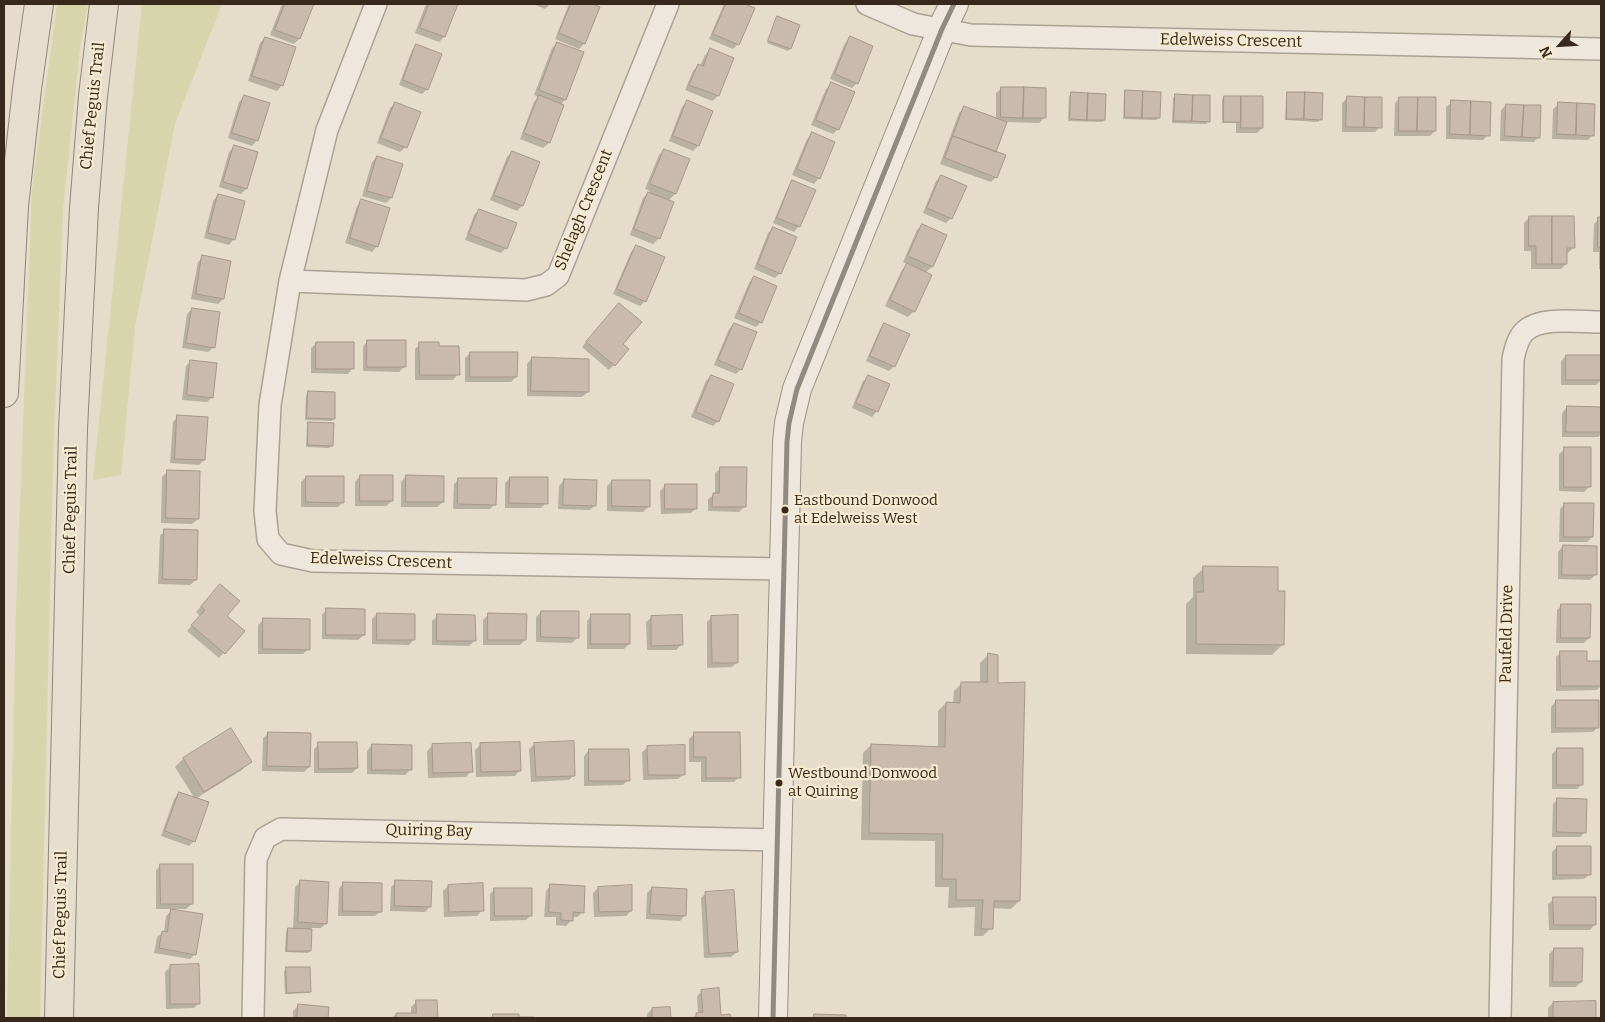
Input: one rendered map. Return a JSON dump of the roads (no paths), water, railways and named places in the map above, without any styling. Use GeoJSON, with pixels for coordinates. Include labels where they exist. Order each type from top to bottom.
{"type":"FeatureCollection","features":[{"type":"Feature","properties":{"kind":"main road"},"geometry":{"type":"LineString","coordinates":[[4,393],[14,206],[39,4]]}},
{"type":"Feature","properties":{"kind":"main road","name":"Chief Peguis Trail"},"geometry":{"type":"LineString","coordinates":[[59,1018],[73,419],[84,208],[93,96],[104,4]]}},
{"type":"Feature","properties":{"kind":"street","name":"Edelweiss Crescent"},"geometry":{"type":"LineString","coordinates":[[376,4],[328,130],[290,281],[270,405],[265,511],[268,539],[281,554],[313,561],[783,569]]}},
{"type":"Feature","properties":{"kind":"street","name":"Shelagh Crescent"},"geometry":{"type":"LineString","coordinates":[[290,281],[526,290],[546,285],[558,276],[668,4]]}},
{"type":"Feature","properties":{"kind":"street","name":"Edelweiss Crescent"},"geometry":{"type":"LineString","coordinates":[[867,4],[913,24],[971,34],[1601,49]]}},
{"type":"Feature","properties":{"kind":"street"},"geometry":{"type":"LineString","coordinates":[[774,1018],[783,569],[789,423],[797,389],[942,28],[954,4]]}},
{"type":"Feature","properties":{"kind":"street","name":"Paufeld Drive"},"geometry":{"type":"LineString","coordinates":[[1500,1018],[1513,359],[1516,346],[1524,331],[1539,322],[1601,322]]}},
{"type":"Feature","properties":{"kind":"street","name":"Quiring Bay"},"geometry":{"type":"LineString","coordinates":[[253,1018],[256,859],[265,838],[281,829],[778,840]]}},
{"type":"Feature","properties":{"kind":"place","name":"Eastbound Donwood at Edelweiss West"},"geometry":{"type":"Point","coordinates":[785,510]}},
{"type":"Feature","properties":{"kind":"place","name":"Westbound Donwood at Quiring"},"geometry":{"type":"Point","coordinates":[779,783]}}]}
